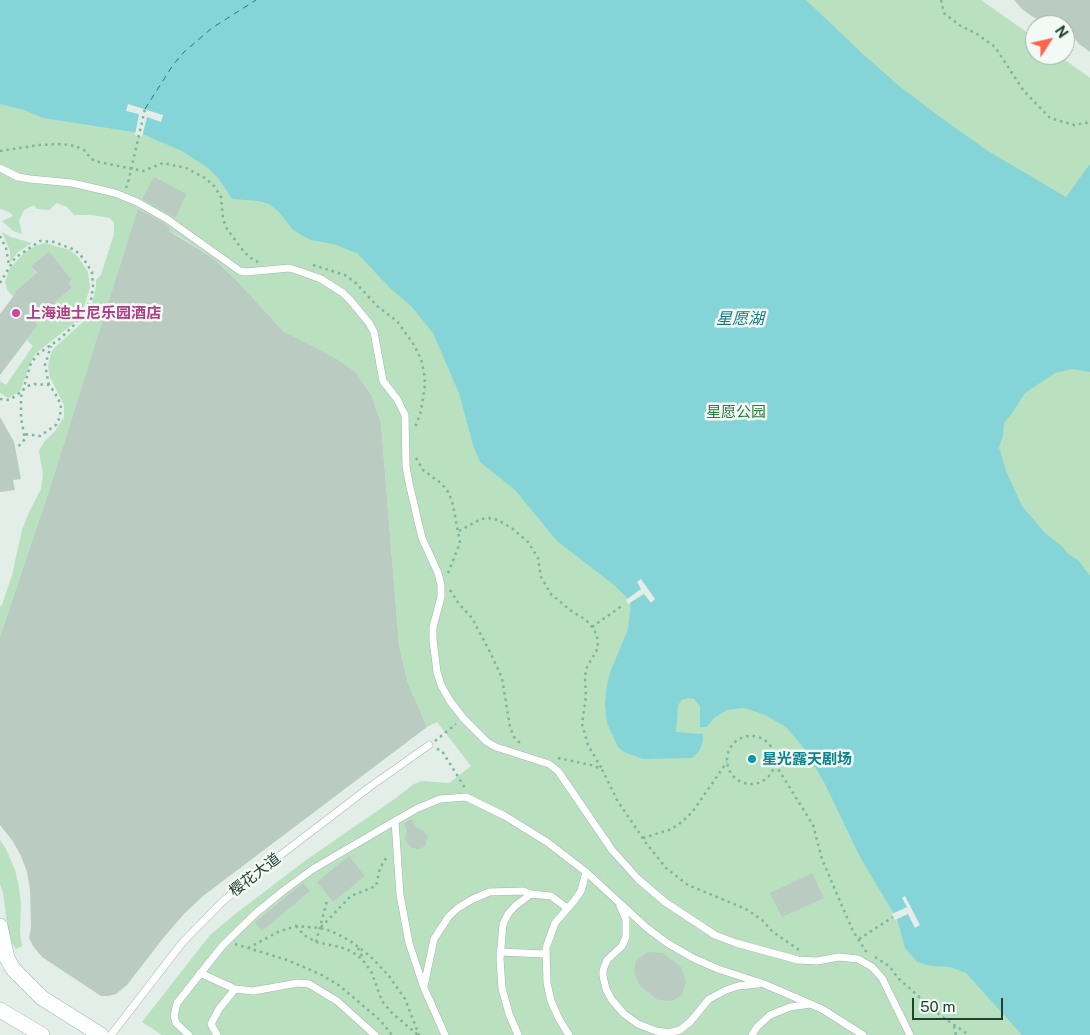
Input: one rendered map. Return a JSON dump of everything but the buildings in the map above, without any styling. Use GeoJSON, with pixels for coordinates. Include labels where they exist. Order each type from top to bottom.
{"type":"FeatureCollection","features":[{"type":"Feature","properties":{"kind":"street"},"geometry":{"type":"LineString","coordinates":[[0,926],[7,958],[25,981],[42,998],[101,1035]]}},
{"type":"Feature","properties":{"kind":"street"},"geometry":{"type":"LineString","coordinates":[[0,1010],[42,1035]]}},
{"type":"Feature","properties":{"kind":"lane"},"geometry":{"type":"LineString","coordinates":[[0,168],[24,178],[93,186],[122,196],[168,219],[240,271],[289,268],[321,279],[352,301],[369,323],[376,342],[383,381],[397,399],[404,415],[405,458],[409,483],[422,538],[438,573],[441,585],[439,606],[433,627],[433,640],[437,672],[441,685],[450,701],[479,735],[496,747],[537,759],[558,771],[599,832],[627,868],[651,891],[697,924],[715,935],[736,943],[798,960],[817,961],[839,957],[858,959],[872,967],[889,989],[910,1035]]}},
{"type":"Feature","properties":{"kind":"lane","name":"樱花大道"},"geometry":{"type":"LineString","coordinates":[[111,1035],[182,942],[222,902],[371,786],[429,745]]}},
{"type":"Feature","properties":{"kind":"lane"},"geometry":{"type":"LineString","coordinates":[[189,1035],[176,1023],[175,1010],[181,998],[223,945],[282,891],[313,869],[418,808],[440,799],[466,797],[505,816],[548,842],[586,872],[647,928],[667,943],[693,958],[718,969],[764,984],[822,1009],[863,1035]]}},
{"type":"Feature","properties":{"kind":"lane"},"geometry":{"type":"LineString","coordinates":[[395,821],[399,888],[404,920],[424,988],[445,1035]]}},
{"type":"Feature","properties":{"kind":"lane"},"geometry":{"type":"LineString","coordinates":[[569,1035],[551,1001],[546,983],[545,954],[555,923],[574,901],[580,891],[586,872]]}},
{"type":"Feature","properties":{"kind":"lane"},"geometry":{"type":"LineString","coordinates":[[424,988],[429,953],[434,939],[449,916],[471,900],[489,892],[523,891],[531,894]]}},
{"type":"Feature","properties":{"kind":"lane"},"geometry":{"type":"LineString","coordinates":[[518,1035],[509,1014],[502,988],[500,952],[504,924],[508,914],[522,899],[531,894],[538,893],[552,896],[567,908]]}},
{"type":"Feature","properties":{"kind":"lane"},"geometry":{"type":"LineString","coordinates":[[618,901],[626,919],[626,937],[622,946],[608,960],[603,970],[603,976],[606,989],[612,1000],[624,1014],[638,1024],[656,1031],[669,1033],[680,1030],[714,996],[738,986],[764,984]]}},
{"type":"Feature","properties":{"kind":"lane"},"geometry":{"type":"LineString","coordinates":[[500,952],[545,954]]}},
{"type":"Feature","properties":{"kind":"lane"},"geometry":{"type":"LineString","coordinates":[[200,973],[235,990],[253,991],[298,983],[310,984],[337,1001],[375,1035]]}},
{"type":"Feature","properties":{"kind":"lane"},"geometry":{"type":"LineString","coordinates":[[218,1035],[211,1024],[219,1009],[235,990]]}},
{"type":"Feature","properties":{"kind":"lane"},"geometry":{"type":"LineString","coordinates":[[752,1035],[757,1027],[770,1015],[790,1007],[810,1004]]}},
{"type":"Feature","properties":{"kind":"path"},"geometry":{"type":"LineString","coordinates":[[941,0],[944,13],[995,48],[1023,90],[1050,118],[1074,125],[1090,122]]}},
{"type":"Feature","properties":{"kind":"path"},"geometry":{"type":"LineString","coordinates":[[122,196],[129,179],[145,109]]}},
{"type":"Feature","properties":{"kind":"path"},"geometry":{"type":"LineString","coordinates":[[0,151],[50,144],[69,145],[84,150],[91,159],[99,162],[143,171],[163,163],[186,168],[205,178],[214,186],[221,197],[223,218],[227,229],[244,252],[260,262]]}},
{"type":"Feature","properties":{"kind":"path"},"geometry":{"type":"LineString","coordinates":[[0,236],[6,248],[8,267]]}},
{"type":"Feature","properties":{"kind":"path"},"geometry":{"type":"LineString","coordinates":[[0,283],[15,258],[40,241],[54,242],[75,250],[92,272],[91,300],[76,324],[38,354],[31,363],[21,397],[24,439],[16,449]]}},
{"type":"Feature","properties":{"kind":"path"},"geometry":{"type":"LineString","coordinates":[[306,263],[345,275],[358,284],[377,306],[397,321],[414,345],[421,359],[425,385],[421,411],[415,431]]}},
{"type":"Feature","properties":{"kind":"path"},"geometry":{"type":"LineString","coordinates":[[24,434],[40,436],[56,425],[60,417],[61,405],[49,385],[45,365],[52,344]]}},
{"type":"Feature","properties":{"kind":"path"},"geometry":{"type":"LineString","coordinates":[[0,399],[9,400],[28,386],[34,384],[49,385]]}},
{"type":"Feature","properties":{"kind":"path"},"geometry":{"type":"LineString","coordinates":[[415,454],[416,460],[423,470],[442,484],[449,493],[460,543],[448,576]]}},
{"type":"Feature","properties":{"kind":"path"},"geometry":{"type":"LineString","coordinates":[[459,532],[481,519],[490,518],[498,520],[513,529],[528,542],[538,558],[541,577],[551,594],[570,610],[586,620],[597,635],[598,648],[586,669],[586,696],[582,724],[588,744],[617,800],[667,869],[688,886],[746,909],[762,920],[783,940],[806,953]]}},
{"type":"Feature","properties":{"kind":"path"},"geometry":{"type":"LineString","coordinates":[[449,585],[459,604],[472,618],[481,633],[502,678],[510,727],[514,737],[520,744],[528,748]]}},
{"type":"Feature","properties":{"kind":"path"},"geometry":{"type":"LineString","coordinates":[[592,627],[623,605]]}},
{"type":"Feature","properties":{"kind":"path"},"geometry":{"type":"LineString","coordinates":[[464,719],[429,745],[442,751],[464,786],[466,797]]}},
{"type":"Feature","properties":{"kind":"path"},"geometry":{"type":"LineString","coordinates":[[749,736],[764,740],[774,752],[775,764],[771,775],[766,780],[751,785],[736,779],[730,773],[727,762],[729,749],[741,738],[749,736]]}},
{"type":"Feature","properties":{"kind":"path"},"geometry":{"type":"LineString","coordinates":[[556,757],[569,762],[595,766],[603,771]]}},
{"type":"Feature","properties":{"kind":"path"},"geometry":{"type":"LineString","coordinates":[[643,838],[672,829],[683,821],[693,811],[727,762]]}},
{"type":"Feature","properties":{"kind":"path"},"geometry":{"type":"LineString","coordinates":[[775,764],[813,825],[822,859],[849,922],[867,954]]}},
{"type":"Feature","properties":{"kind":"path"},"geometry":{"type":"LineString","coordinates":[[320,928],[351,896],[376,886],[380,868],[385,858],[396,847]]}},
{"type":"Feature","properties":{"kind":"path"},"geometry":{"type":"LineString","coordinates":[[316,942],[327,901]]}},
{"type":"Feature","properties":{"kind":"path"},"geometry":{"type":"LineString","coordinates":[[859,939],[893,917]]}},
{"type":"Feature","properties":{"kind":"path"},"geometry":{"type":"LineString","coordinates":[[296,926],[304,936],[316,942],[351,951],[367,965]]}},
{"type":"Feature","properties":{"kind":"path"},"geometry":{"type":"LineString","coordinates":[[248,948],[278,932],[296,926],[320,928],[337,934],[357,946],[380,965],[405,999],[418,1035]]}},
{"type":"Feature","properties":{"kind":"path"},"geometry":{"type":"LineString","coordinates":[[357,946],[371,971],[382,1001],[391,1012],[418,1035]]}},
{"type":"Feature","properties":{"kind":"path"},"geometry":{"type":"LineString","coordinates":[[862,952],[878,958],[889,966],[899,979],[941,1016],[969,1035]]}},
{"type":"Feature","properties":{"kind":"path"},"geometry":{"type":"LineString","coordinates":[[953,1025],[956,1035]]}},
{"type":"Feature","properties":{"kind":"green space","name":"星愿湖"},"geometry":{"type":"Polygon","coordinates":[[[0,0],[981,0],[1025,31],[1025,65],[1072,65],[1090,78],[1090,1035],[162,1035],[142,1022],[210,935],[234,915],[306,860],[414,784],[422,781],[449,783],[471,766],[437,722],[427,727],[408,683],[399,645],[381,423],[372,396],[354,372],[284,332],[242,286],[213,258],[177,235],[137,215],[49,491],[0,637],[0,606],[2,605],[12,575],[22,530],[41,489],[43,475],[39,451],[64,417],[64,405],[50,377],[48,367],[50,357],[53,349],[82,323],[90,312],[96,280],[101,275],[114,234],[114,223],[110,218],[74,215],[67,207],[57,203],[49,210],[37,209],[34,205],[24,210],[19,221],[22,234],[13,231],[2,221],[13,216],[9,212],[0,209],[0,0]]]}},
{"type":"Feature","properties":{"kind":"green space"},"geometry":{"type":"Polygon","coordinates":[[[2,232],[11,237],[32,243],[18,252],[10,262],[10,251],[2,232]]]}},
{"type":"Feature","properties":{"kind":"green space"},"geometry":{"type":"Polygon","coordinates":[[[45,243],[70,250],[79,258],[88,272],[90,287],[78,320],[36,353],[20,391],[8,398],[0,393],[0,381],[6,385],[33,346],[27,340],[38,325],[27,316],[39,319],[57,305],[55,302],[72,288],[69,283],[72,280],[49,251],[31,266],[39,276],[32,277],[15,291],[25,304],[11,299],[13,296],[7,290],[5,282],[10,268],[25,252],[45,243]]]}},
{"type":"Feature","properties":{"kind":"green space"},"geometry":{"type":"Polygon","coordinates":[[[0,840],[15,870],[19,887],[22,946],[16,949],[9,938],[0,884],[0,840]]]}},
{"type":"Feature","properties":{"kind":"water","name":"星愿湖"},"geometry":{"type":"Polygon","coordinates":[[[0,0],[806,0],[898,85],[940,117],[988,151],[1066,197],[1090,164],[1090,372],[1072,369],[1055,373],[1025,393],[1004,423],[1003,436],[999,447],[1006,471],[1022,506],[1044,532],[1079,561],[1090,576],[1090,1035],[1022,1035],[966,973],[950,967],[931,966],[917,962],[905,948],[897,919],[860,857],[825,784],[803,747],[786,727],[763,714],[744,708],[727,710],[714,718],[707,727],[700,727],[700,706],[694,699],[688,698],[682,700],[678,705],[676,732],[703,734],[700,750],[692,758],[643,759],[624,752],[618,747],[607,723],[605,704],[607,684],[611,670],[628,629],[631,602],[614,585],[557,541],[515,490],[480,462],[473,445],[459,393],[433,333],[411,306],[390,288],[357,253],[303,236],[293,230],[279,212],[269,204],[259,201],[232,199],[219,179],[208,168],[182,151],[140,133],[43,118],[24,110],[0,104],[0,0]]]}},
{"type":"Feature","properties":{"kind":"pier"},"geometry":{"type":"Polygon","coordinates":[[[128,104],[163,115],[161,122],[147,117],[142,137],[135,135],[139,114],[126,111],[128,104]]]}},
{"type":"Feature","properties":{"kind":"pier"},"geometry":{"type":"Polygon","coordinates":[[[641,579],[655,599],[651,603],[644,594],[628,604],[626,600],[641,589],[637,582],[641,579]]]}},
{"type":"Feature","properties":{"kind":"pier"},"geometry":{"type":"Polygon","coordinates":[[[905,896],[920,925],[915,928],[908,914],[895,920],[892,914],[907,907],[902,898],[905,896]]]}},
{"type":"Feature","properties":{"kind":"ferry route"},"geometry":{"type":"LineString","coordinates":[[145,109],[173,65],[184,52],[212,28],[256,0]]}},
{"type":"Feature","properties":{"kind":"place","name":"上海迪士尼乐园酒店"},"geometry":{"type":"Point","coordinates":[16,313]}},
{"type":"Feature","properties":{"kind":"place","name":"星光露天剧场"},"geometry":{"type":"Point","coordinates":[752,759]}},
{"type":"Feature","properties":{"kind":"park label","name":"星愿公园"},"geometry":{"type":"Point","coordinates":[736,412]}}]}
